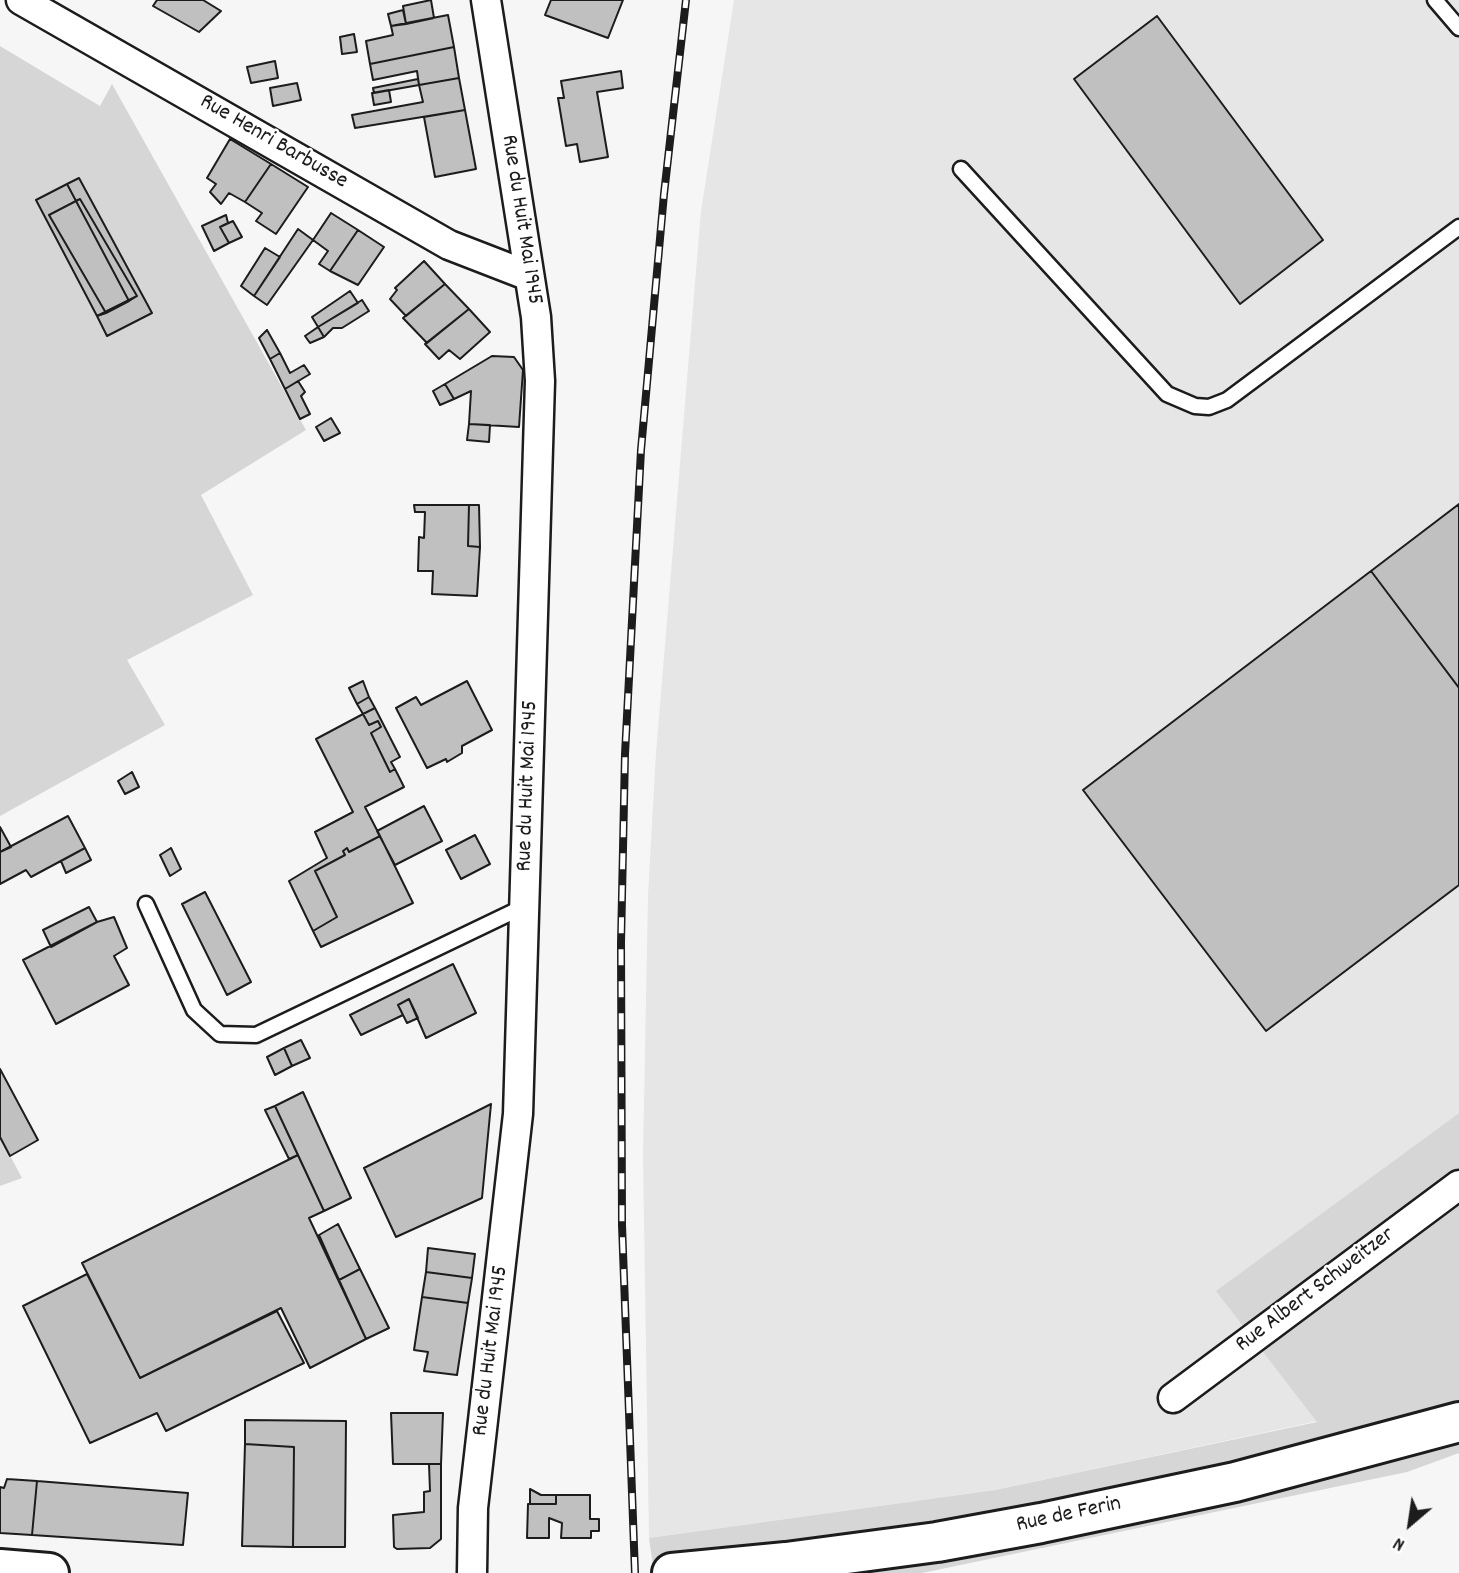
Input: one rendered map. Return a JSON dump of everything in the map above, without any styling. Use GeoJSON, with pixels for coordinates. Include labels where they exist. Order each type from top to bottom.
{"type":"FeatureCollection","features":[{"type":"Feature","properties":{"kind":"street","name":"Rue Henri Barbusse"},"geometry":{"type":"LineString","coordinates":[[21,0],[449,245],[529,276]]}},
{"type":"Feature","properties":{"kind":"street","name":"Rue du Huit Mai 1945"},"geometry":{"type":"LineString","coordinates":[[472,1573],[473,1508],[517,1135],[540,382],[536,317],[486,0]]}},
{"type":"Feature","properties":{"kind":"street","name":"Rue Albert Schweitzer"},"geometry":{"type":"LineString","coordinates":[[1173,1398],[1459,1185]]}},
{"type":"Feature","properties":{"kind":"street","name":"Rue de Ferin"},"geometry":{"type":"LineString","coordinates":[[671,1573],[870,1551],[1041,1523],[1235,1482],[1459,1422]]}},
{"type":"Feature","properties":{"kind":"street"},"geometry":{"type":"LineString","coordinates":[[0,1569],[49,1573]]}},
{"type":"Feature","properties":{"kind":"lane"},"geometry":{"type":"LineString","coordinates":[[1435,0],[1459,28]]}},
{"type":"Feature","properties":{"kind":"lane"},"geometry":{"type":"LineString","coordinates":[[961,169],[1167,394],[1195,406],[1209,407],[1227,400],[1459,227]]}},
{"type":"Feature","properties":{"kind":"lane"},"geometry":{"type":"LineString","coordinates":[[146,904],[194,1010],[220,1034],[256,1035],[526,905]]}},
{"type":"Feature","properties":{"kind":"shaded area"},"geometry":{"type":"Polygon","coordinates":[[[734,0],[1459,0],[1459,1113],[1217,1291],[1318,1421],[995,1490],[649,1538],[643,1156],[648,895],[656,753],[701,211],[734,0]]]}},
{"type":"Feature","properties":{"kind":"shaded area"},"geometry":{"type":"Polygon","coordinates":[[[0,46],[100,106],[112,84],[306,430],[201,495],[253,595],[127,660],[165,725],[0,816],[0,46]]]}},
{"type":"Feature","properties":{"kind":"shaded area"},"geometry":{"type":"Polygon","coordinates":[[[1459,1113],[1459,1453],[1407,1472],[922,1573],[654,1573],[649,1538],[995,1490],[1317,1422],[1216,1291],[1459,1113]]]}},
{"type":"Feature","properties":{"kind":"shaded area"},"geometry":{"type":"Polygon","coordinates":[[[0,1137],[22,1178],[0,1186],[0,1137]]]}},
{"type":"Feature","properties":{"kind":"building"},"geometry":{"type":"Polygon","coordinates":[[[157,0],[203,0],[221,11],[199,32],[153,6],[157,0]]]}},
{"type":"Feature","properties":{"kind":"building"},"geometry":{"type":"Polygon","coordinates":[[[431,0],[434,18],[406,24],[403,6],[431,0]]]}},
{"type":"Feature","properties":{"kind":"building"},"geometry":{"type":"Polygon","coordinates":[[[551,0],[623,0],[608,38],[545,15],[551,0]]]}},
{"type":"Feature","properties":{"kind":"building"},"geometry":{"type":"Polygon","coordinates":[[[403,10],[406,24],[391,26],[388,14],[403,10]]]}},
{"type":"Feature","properties":{"kind":"building"},"geometry":{"type":"Polygon","coordinates":[[[448,15],[454,47],[370,64],[366,41],[393,35],[391,26],[448,15]]]}},
{"type":"Feature","properties":{"kind":"building"},"geometry":{"type":"Polygon","coordinates":[[[1157,16],[1323,240],[1240,304],[1074,79],[1157,16]]]}},
{"type":"Feature","properties":{"kind":"building"},"geometry":{"type":"Polygon","coordinates":[[[354,34],[357,52],[342,54],[340,37],[354,34]]]}},
{"type":"Feature","properties":{"kind":"building"},"geometry":{"type":"Polygon","coordinates":[[[454,47],[459,78],[419,85],[417,71],[373,80],[370,64],[454,47]]]}},
{"type":"Feature","properties":{"kind":"building"},"geometry":{"type":"Polygon","coordinates":[[[275,61],[278,78],[251,83],[247,67],[275,61]]]}},
{"type":"Feature","properties":{"kind":"building"},"geometry":{"type":"Polygon","coordinates":[[[621,71],[623,88],[597,92],[608,157],[580,162],[577,144],[566,146],[558,98],[564,98],[561,81],[621,71]]]}},
{"type":"Feature","properties":{"kind":"building"},"geometry":{"type":"Polygon","coordinates":[[[459,78],[465,110],[355,128],[352,115],[423,102],[419,85],[459,78]]]}},
{"type":"Feature","properties":{"kind":"building"},"geometry":{"type":"Polygon","coordinates":[[[418,79],[419,85],[374,93],[373,88],[418,79]]]}},
{"type":"Feature","properties":{"kind":"building"},"geometry":{"type":"Polygon","coordinates":[[[297,83],[301,100],[273,106],[270,88],[297,83]]]}},
{"type":"Feature","properties":{"kind":"building"},"geometry":{"type":"Polygon","coordinates":[[[389,90],[391,102],[374,105],[372,93],[389,90]]]}},
{"type":"Feature","properties":{"kind":"building"},"geometry":{"type":"Polygon","coordinates":[[[465,110],[476,169],[435,177],[424,117],[465,110]]]}},
{"type":"Feature","properties":{"kind":"building"},"geometry":{"type":"Polygon","coordinates":[[[230,139],[271,164],[245,202],[229,193],[221,204],[210,192],[216,184],[207,178],[230,139]]]}},
{"type":"Feature","properties":{"kind":"building"},"geometry":{"type":"Polygon","coordinates":[[[271,164],[308,187],[276,234],[256,221],[262,213],[245,202],[271,164]]]}},
{"type":"Feature","properties":{"kind":"building"},"geometry":{"type":"Polygon","coordinates":[[[79,178],[152,313],[107,336],[97,316],[137,296],[80,199],[76,201],[67,184],[79,178]]]}},
{"type":"Feature","properties":{"kind":"building"},"geometry":{"type":"Polygon","coordinates":[[[67,184],[76,201],[49,215],[106,313],[97,316],[36,200],[67,184]]]}},
{"type":"Feature","properties":{"kind":"building"},"geometry":{"type":"Polygon","coordinates":[[[80,199],[137,296],[129,301],[76,201],[80,199]]]}},
{"type":"Feature","properties":{"kind":"building"},"geometry":{"type":"Polygon","coordinates":[[[76,201],[129,301],[106,313],[49,215],[76,201]]]}},
{"type":"Feature","properties":{"kind":"building"},"geometry":{"type":"Polygon","coordinates":[[[331,213],[358,230],[330,271],[319,264],[328,251],[313,240],[331,213]]]}},
{"type":"Feature","properties":{"kind":"building"},"geometry":{"type":"Polygon","coordinates":[[[226,215],[228,223],[220,227],[229,243],[214,251],[202,226],[226,215]]]}},
{"type":"Feature","properties":{"kind":"building"},"geometry":{"type":"Polygon","coordinates":[[[233,221],[242,237],[229,243],[220,227],[233,221]]]}},
{"type":"Feature","properties":{"kind":"building"},"geometry":{"type":"Polygon","coordinates":[[[298,229],[313,240],[267,305],[254,296],[298,229]]]}},
{"type":"Feature","properties":{"kind":"building"},"geometry":{"type":"Polygon","coordinates":[[[358,230],[384,247],[358,285],[330,271],[358,230]]]}},
{"type":"Feature","properties":{"kind":"building"},"geometry":{"type":"Polygon","coordinates":[[[265,248],[280,257],[254,296],[241,286],[265,248]]]}},
{"type":"Feature","properties":{"kind":"building"},"geometry":{"type":"Polygon","coordinates":[[[424,261],[445,284],[406,316],[390,299],[397,290],[395,288],[424,261]]]}},
{"type":"Feature","properties":{"kind":"building"},"geometry":{"type":"Polygon","coordinates":[[[445,284],[469,309],[427,343],[403,318],[445,284]]]}},
{"type":"Feature","properties":{"kind":"building"},"geometry":{"type":"Polygon","coordinates":[[[350,291],[358,303],[318,327],[312,317],[350,291]]]}},
{"type":"Feature","properties":{"kind":"building"},"geometry":{"type":"Polygon","coordinates":[[[362,300],[369,311],[342,328],[333,328],[324,337],[318,327],[362,300]]]}},
{"type":"Feature","properties":{"kind":"building"},"geometry":{"type":"Polygon","coordinates":[[[469,309],[490,332],[460,359],[449,350],[439,359],[425,344],[469,309]]]}},
{"type":"Feature","properties":{"kind":"building"},"geometry":{"type":"Polygon","coordinates":[[[318,327],[324,337],[310,343],[305,336],[318,327]]]}},
{"type":"Feature","properties":{"kind":"building"},"geometry":{"type":"Polygon","coordinates":[[[267,330],[280,353],[270,359],[259,338],[267,330]]]}},
{"type":"Feature","properties":{"kind":"building"},"geometry":{"type":"Polygon","coordinates":[[[280,353],[290,373],[304,365],[310,374],[285,389],[270,359],[280,353]]]}},
{"type":"Feature","properties":{"kind":"building"},"geometry":{"type":"Polygon","coordinates":[[[492,356],[514,357],[523,370],[519,427],[469,424],[471,391],[454,399],[445,384],[492,356]]]}},
{"type":"Feature","properties":{"kind":"building"},"geometry":{"type":"Polygon","coordinates":[[[298,381],[305,392],[301,396],[310,414],[300,419],[285,389],[298,381]]]}},
{"type":"Feature","properties":{"kind":"building"},"geometry":{"type":"Polygon","coordinates":[[[445,384],[454,399],[440,405],[433,391],[445,384]]]}},
{"type":"Feature","properties":{"kind":"building"},"geometry":{"type":"Polygon","coordinates":[[[331,418],[340,433],[324,441],[316,427],[331,418]]]}},
{"type":"Feature","properties":{"kind":"building"},"geometry":{"type":"Polygon","coordinates":[[[469,424],[490,425],[489,442],[467,440],[469,424]]]}},
{"type":"Feature","properties":{"kind":"building"},"geometry":{"type":"Polygon","coordinates":[[[1459,504],[1459,688],[1371,571],[1459,504]]]}},
{"type":"Feature","properties":{"kind":"building"},"geometry":{"type":"Polygon","coordinates":[[[414,505],[469,505],[468,546],[480,547],[477,596],[432,594],[433,571],[418,571],[419,537],[424,538],[425,512],[415,512],[414,505]]]}},
{"type":"Feature","properties":{"kind":"building"},"geometry":{"type":"Polygon","coordinates":[[[469,505],[479,505],[480,547],[468,546],[469,505]]]}},
{"type":"Feature","properties":{"kind":"building"},"geometry":{"type":"Polygon","coordinates":[[[1371,571],[1459,688],[1459,885],[1266,1031],[1083,790],[1371,571]]]}},
{"type":"Feature","properties":{"kind":"building"},"geometry":{"type":"Polygon","coordinates":[[[363,681],[369,697],[357,704],[349,688],[363,681]]]}},
{"type":"Feature","properties":{"kind":"building"},"geometry":{"type":"Polygon","coordinates":[[[467,681],[492,730],[462,746],[462,753],[447,762],[446,759],[427,768],[396,708],[416,697],[421,705],[467,681]]]}},
{"type":"Feature","properties":{"kind":"building"},"geometry":{"type":"Polygon","coordinates":[[[369,697],[375,708],[363,714],[357,704],[369,697]]]}},
{"type":"Feature","properties":{"kind":"building"},"geometry":{"type":"Polygon","coordinates":[[[375,708],[400,757],[391,762],[395,769],[390,772],[371,733],[381,727],[378,721],[369,725],[363,714],[375,708]]]}},
{"type":"Feature","properties":{"kind":"building"},"geometry":{"type":"Polygon","coordinates":[[[363,714],[369,725],[378,721],[381,727],[371,733],[390,772],[395,769],[404,787],[365,807],[380,836],[349,852],[347,848],[343,851],[345,855],[315,871],[337,917],[313,931],[289,881],[327,858],[315,832],[353,812],[316,739],[363,714]]]}},
{"type":"Feature","properties":{"kind":"building"},"geometry":{"type":"Polygon","coordinates":[[[132,772],[139,787],[125,794],[118,781],[132,772]]]}},
{"type":"Feature","properties":{"kind":"building"},"geometry":{"type":"Polygon","coordinates":[[[424,806],[442,841],[395,865],[377,831],[424,806]]]}},
{"type":"Feature","properties":{"kind":"building"},"geometry":{"type":"Polygon","coordinates":[[[68,816],[85,848],[31,877],[26,870],[0,884],[0,852],[68,816]]]}},
{"type":"Feature","properties":{"kind":"building"},"geometry":{"type":"Polygon","coordinates":[[[0,827],[11,847],[0,852],[0,827]]]}},
{"type":"Feature","properties":{"kind":"building"},"geometry":{"type":"Polygon","coordinates":[[[475,835],[490,864],[461,879],[446,850],[475,835]]]}},
{"type":"Feature","properties":{"kind":"building"},"geometry":{"type":"Polygon","coordinates":[[[380,836],[413,903],[321,947],[313,931],[337,917],[315,871],[345,855],[343,851],[347,848],[349,852],[380,836]]]}},
{"type":"Feature","properties":{"kind":"building"},"geometry":{"type":"Polygon","coordinates":[[[85,848],[91,860],[66,873],[61,861],[85,848]]]}},
{"type":"Feature","properties":{"kind":"building"},"geometry":{"type":"Polygon","coordinates":[[[171,848],[181,869],[170,876],[160,855],[171,848]]]}},
{"type":"Feature","properties":{"kind":"building"},"geometry":{"type":"Polygon","coordinates":[[[205,892],[251,982],[227,995],[182,904],[205,892]]]}},
{"type":"Feature","properties":{"kind":"building"},"geometry":{"type":"Polygon","coordinates":[[[89,907],[97,922],[51,947],[43,930],[89,907]]]}},
{"type":"Feature","properties":{"kind":"building"},"geometry":{"type":"Polygon","coordinates":[[[114,917],[127,948],[114,956],[129,985],[56,1024],[23,960],[97,922],[114,917]]]}},
{"type":"Feature","properties":{"kind":"building"},"geometry":{"type":"Polygon","coordinates":[[[453,964],[476,1013],[426,1038],[409,999],[398,1005],[403,1015],[361,1035],[350,1015],[453,964]]]}},
{"type":"Feature","properties":{"kind":"building"},"geometry":{"type":"Polygon","coordinates":[[[409,999],[418,1018],[407,1023],[398,1005],[409,999]]]}},
{"type":"Feature","properties":{"kind":"building"},"geometry":{"type":"Polygon","coordinates":[[[301,1040],[310,1058],[292,1066],[284,1048],[301,1040]]]}},
{"type":"Feature","properties":{"kind":"building"},"geometry":{"type":"Polygon","coordinates":[[[284,1048],[292,1066],[275,1075],[267,1057],[284,1048]]]}},
{"type":"Feature","properties":{"kind":"building"},"geometry":{"type":"Polygon","coordinates":[[[0,1069],[38,1140],[10,1156],[0,1137],[0,1069]]]}},
{"type":"Feature","properties":{"kind":"building"},"geometry":{"type":"Polygon","coordinates":[[[303,1092],[351,1198],[324,1211],[275,1106],[303,1092]]]}},
{"type":"Feature","properties":{"kind":"building"},"geometry":{"type":"Polygon","coordinates":[[[491,1104],[482,1198],[396,1237],[364,1168],[491,1104]]]}},
{"type":"Feature","properties":{"kind":"building"},"geometry":{"type":"Polygon","coordinates":[[[275,1106],[298,1155],[289,1159],[265,1110],[275,1106]]]}},
{"type":"Feature","properties":{"kind":"building"},"geometry":{"type":"Polygon","coordinates":[[[298,1155],[324,1211],[309,1218],[366,1339],[310,1368],[281,1308],[140,1378],[82,1263],[298,1155]]]}},
{"type":"Feature","properties":{"kind":"building"},"geometry":{"type":"Polygon","coordinates":[[[338,1224],[360,1269],[339,1280],[319,1235],[338,1224]]]}},
{"type":"Feature","properties":{"kind":"building"},"geometry":{"type":"Polygon","coordinates":[[[428,1248],[475,1254],[472,1278],[426,1272],[428,1248]]]}},
{"type":"Feature","properties":{"kind":"building"},"geometry":{"type":"Polygon","coordinates":[[[360,1269],[389,1328],[366,1339],[339,1280],[360,1269]]]}},
{"type":"Feature","properties":{"kind":"building"},"geometry":{"type":"Polygon","coordinates":[[[426,1272],[472,1278],[468,1303],[422,1297],[426,1272]]]}},
{"type":"Feature","properties":{"kind":"building"},"geometry":{"type":"Polygon","coordinates":[[[87,1274],[140,1378],[277,1311],[304,1363],[166,1431],[157,1413],[90,1443],[23,1306],[87,1274]]]}},
{"type":"Feature","properties":{"kind":"building"},"geometry":{"type":"Polygon","coordinates":[[[422,1297],[468,1303],[457,1375],[424,1371],[428,1352],[414,1350],[422,1297]]]}},
{"type":"Feature","properties":{"kind":"building"},"geometry":{"type":"Polygon","coordinates":[[[391,1413],[443,1413],[441,1464],[393,1464],[391,1413]]]}},
{"type":"Feature","properties":{"kind":"building"},"geometry":{"type":"Polygon","coordinates":[[[245,1420],[346,1421],[345,1547],[293,1547],[294,1447],[245,1444],[245,1420]]]}},
{"type":"Feature","properties":{"kind":"building"},"geometry":{"type":"Polygon","coordinates":[[[245,1444],[294,1447],[293,1547],[242,1546],[245,1444]]]}},
{"type":"Feature","properties":{"kind":"building"},"geometry":{"type":"Polygon","coordinates":[[[429,1464],[441,1464],[441,1539],[430,1548],[397,1549],[394,1547],[393,1515],[424,1512],[424,1492],[430,1491],[429,1464]]]}},
{"type":"Feature","properties":{"kind":"building"},"geometry":{"type":"Polygon","coordinates":[[[7,1479],[37,1481],[32,1535],[0,1533],[0,1487],[4,1488],[7,1479]]]}},
{"type":"Feature","properties":{"kind":"building"},"geometry":{"type":"Polygon","coordinates":[[[37,1481],[188,1493],[183,1545],[32,1535],[37,1481]]]}},
{"type":"Feature","properties":{"kind":"building"},"geometry":{"type":"Polygon","coordinates":[[[530,1489],[541,1495],[556,1495],[556,1504],[530,1504],[530,1489]]]}},
{"type":"Feature","properties":{"kind":"building"},"geometry":{"type":"Polygon","coordinates":[[[556,1495],[590,1495],[590,1519],[599,1519],[599,1531],[591,1531],[591,1538],[561,1538],[562,1523],[549,1518],[549,1538],[527,1538],[528,1504],[556,1504],[556,1495]]]}},
{"type":"Feature","properties":{"kind":"railway"},"geometry":{"type":"LineString","coordinates":[[635,1573],[622,1225],[621,943],[625,754],[641,450],[664,194],[686,0]]}}]}
